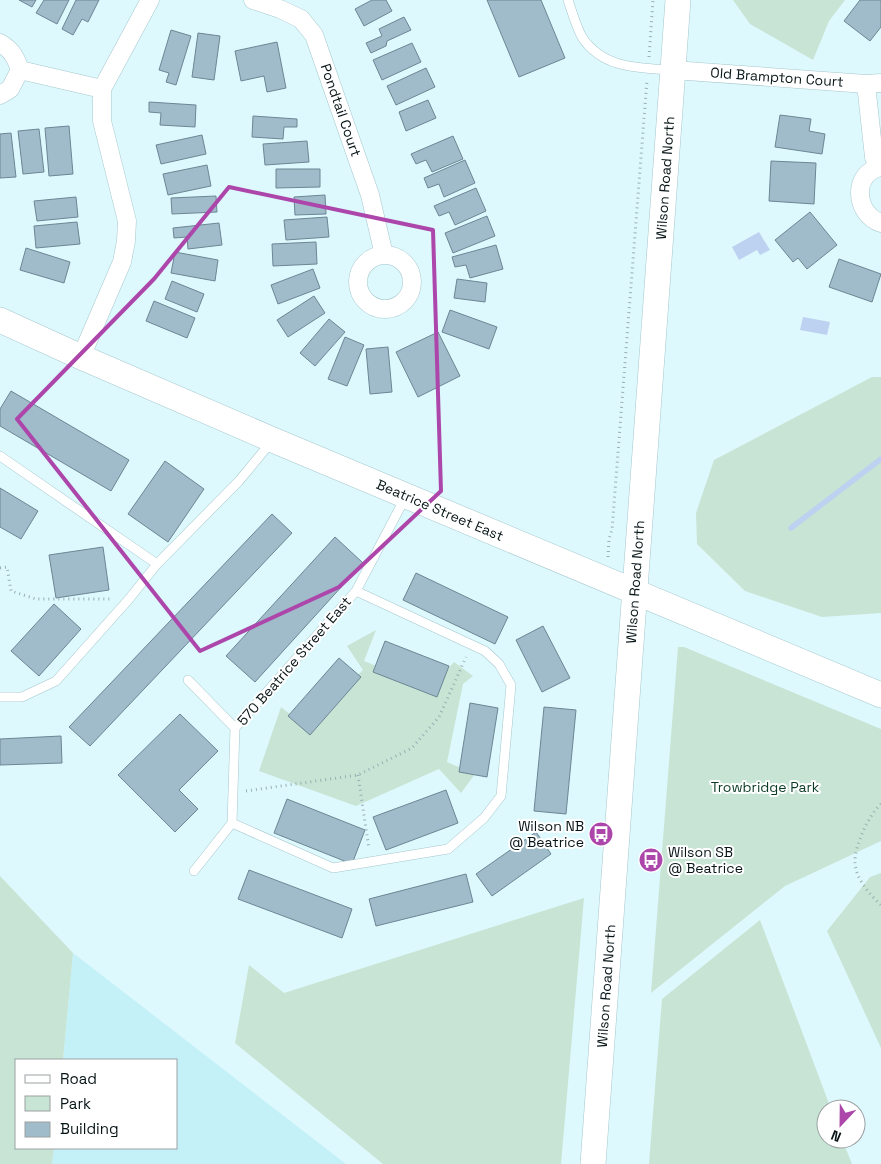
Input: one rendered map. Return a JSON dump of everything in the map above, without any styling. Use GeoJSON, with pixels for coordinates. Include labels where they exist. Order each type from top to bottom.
{"type":"FeatureCollection","features":[{"type":"Feature","properties":{"kind":"main road","name":"Wilson Road North"},"geometry":{"type":"LineString","coordinates":[[593,1164],[678,0]]}},
{"type":"Feature","properties":{"kind":"main road","name":"Beatrice Street East"},"geometry":{"type":"LineString","coordinates":[[0,320],[273,440],[881,695]]}},
{"type":"Feature","properties":{"kind":"street"},"geometry":{"type":"LineString","coordinates":[[82,357],[122,262],[126,241],[127,221],[102,121],[102,89],[150,0]]}},
{"type":"Feature","properties":{"kind":"street","name":"Pondtail Court"},"geometry":{"type":"LineString","coordinates":[[254,0],[280,9],[300,19],[314,35],[370,195],[384,255]]}},
{"type":"Feature","properties":{"kind":"street"},"geometry":{"type":"LineString","coordinates":[[0,43],[8,47],[14,54],[20,70],[10,89],[0,95]]}},
{"type":"Feature","properties":{"kind":"street"},"geometry":{"type":"LineString","coordinates":[[20,70],[102,89]]}},
{"type":"Feature","properties":{"kind":"street","name":"Old Brampton Court"},"geometry":{"type":"LineString","coordinates":[[673,70],[874,84]]}},
{"type":"Feature","properties":{"kind":"street"},"geometry":{"type":"LineString","coordinates":[[874,84],[874,157],[879,167],[872,170],[862,183],[860,202],[870,217],[881,223]]}},
{"type":"Feature","properties":{"kind":"lane"},"geometry":{"type":"LineString","coordinates":[[568,0],[582,36],[593,51],[611,62],[673,70]]}},
{"type":"Feature","properties":{"kind":"lane"},"geometry":{"type":"LineString","coordinates":[[0,696],[22,697],[56,682],[157,564],[239,481],[273,440]]}},
{"type":"Feature","properties":{"kind":"lane"},"geometry":{"type":"LineString","coordinates":[[0,456],[157,564]]}},
{"type":"Feature","properties":{"kind":"lane","name":"570 Beatrice Street East"},"geometry":{"type":"LineString","coordinates":[[356,592],[485,651],[499,664],[511,685],[500,796],[484,818],[448,849],[333,868],[232,823],[235,728],[356,592],[406,496]]}},
{"type":"Feature","properties":{"kind":"lane"},"geometry":{"type":"LineString","coordinates":[[188,680],[235,728]]}},
{"type":"Feature","properties":{"kind":"lane"},"geometry":{"type":"LineString","coordinates":[[194,871],[232,823]]}},
{"type":"Feature","properties":{"kind":"path"},"geometry":{"type":"LineString","coordinates":[[608,580],[608,539],[612,530],[653,0]]}},
{"type":"Feature","properties":{"kind":"path"},"geometry":{"type":"LineString","coordinates":[[0,568],[8,568],[11,590],[36,599],[129,599]]}},
{"type":"Feature","properties":{"kind":"path"},"geometry":{"type":"LineString","coordinates":[[233,793],[358,775],[412,748],[439,717],[472,645]]}},
{"type":"Feature","properties":{"kind":"path"},"geometry":{"type":"LineString","coordinates":[[358,775],[370,862]]}},
{"type":"Feature","properties":{"kind":"path"},"geometry":{"type":"LineString","coordinates":[[881,804],[875,809],[865,827],[855,863],[859,878],[881,905]]}},
{"type":"Feature","properties":{"kind":"highlighted area"},"geometry":{"type":"Polygon","coordinates":[[[229,187],[433,230],[441,491],[339,587],[200,651],[17,419],[154,279],[229,187]]]}},
{"type":"Feature","properties":{"kind":"shaded area"},"geometry":{"type":"Polygon","coordinates":[[[759,232],[770,250],[760,255],[757,250],[739,260],[732,247],[759,232]]]}},
{"type":"Feature","properties":{"kind":"shaded area"},"geometry":{"type":"Polygon","coordinates":[[[803,317],[830,322],[827,335],[800,330],[803,317]]]}},
{"type":"Feature","properties":{"kind":"shaded area"},"geometry":{"type":"Polygon","coordinates":[[[73,953],[346,1164],[52,1164],[54,1149],[178,1149],[178,1059],[63,1059],[73,953]]]}},
{"type":"Feature","properties":{"kind":"green space"},"geometry":{"type":"Polygon","coordinates":[[[733,0],[845,0],[829,21],[813,60],[750,24],[733,0]]]}},
{"type":"Feature","properties":{"kind":"green space"},"geometry":{"type":"Polygon","coordinates":[[[872,377],[881,377],[881,613],[822,617],[745,591],[697,544],[696,513],[714,460],[872,377]]]}},
{"type":"Feature","properties":{"kind":"green space"},"geometry":{"type":"Polygon","coordinates":[[[376,630],[364,661],[432,688],[454,662],[473,676],[463,684],[447,762],[475,774],[461,793],[439,769],[356,806],[259,771],[281,707],[305,726],[363,670],[347,646],[376,630]]]}},
{"type":"Feature","properties":{"kind":"green space","name":"Trowbridge Park"},"geometry":{"type":"Polygon","coordinates":[[[678,647],[684,647],[881,729],[881,841],[785,886],[651,993],[678,647]]]}},
{"type":"Feature","properties":{"kind":"green space"},"geometry":{"type":"Polygon","coordinates":[[[881,873],[881,1048],[827,931],[870,877],[881,873]]]}},
{"type":"Feature","properties":{"kind":"green space"},"geometry":{"type":"Polygon","coordinates":[[[0,876],[73,953],[63,1059],[15,1059],[15,1149],[54,1149],[52,1164],[0,1164],[0,876]]]}},
{"type":"Feature","properties":{"kind":"green space"},"geometry":{"type":"Polygon","coordinates":[[[584,898],[561,1164],[383,1164],[235,1043],[249,965],[284,993],[584,898]]]}},
{"type":"Feature","properties":{"kind":"green space"},"geometry":{"type":"Polygon","coordinates":[[[760,920],[827,1099],[816,1099],[816,1149],[846,1149],[852,1164],[649,1164],[662,999],[760,920]]]}},
{"type":"Feature","properties":{"kind":"building"},"geometry":{"type":"Polygon","coordinates":[[[19,0],[36,0],[32,7],[19,0]]]}},
{"type":"Feature","properties":{"kind":"building"},"geometry":{"type":"Polygon","coordinates":[[[44,0],[69,0],[57,24],[36,13],[44,0]]]}},
{"type":"Feature","properties":{"kind":"building"},"geometry":{"type":"Polygon","coordinates":[[[76,0],[99,0],[88,22],[82,19],[73,35],[62,29],[76,0]]]}},
{"type":"Feature","properties":{"kind":"building"},"geometry":{"type":"Polygon","coordinates":[[[372,0],[386,0],[392,11],[364,26],[355,9],[372,0]]]}},
{"type":"Feature","properties":{"kind":"building"},"geometry":{"type":"Polygon","coordinates":[[[487,0],[541,0],[565,58],[519,77],[487,0]]]}},
{"type":"Feature","properties":{"kind":"building"},"geometry":{"type":"Polygon","coordinates":[[[860,0],[881,0],[881,27],[870,41],[844,21],[860,0]]]}},
{"type":"Feature","properties":{"kind":"building"},"geometry":{"type":"Polygon","coordinates":[[[404,17],[411,30],[387,41],[386,46],[371,53],[366,43],[382,36],[379,29],[404,17]]]}},
{"type":"Feature","properties":{"kind":"building"},"geometry":{"type":"Polygon","coordinates":[[[171,30],[191,36],[176,85],[166,82],[169,73],[159,70],[171,30]]]}},
{"type":"Feature","properties":{"kind":"building"},"geometry":{"type":"Polygon","coordinates":[[[198,33],[220,36],[214,80],[192,77],[198,33]]]}},
{"type":"Feature","properties":{"kind":"building"},"geometry":{"type":"Polygon","coordinates":[[[277,42],[286,88],[267,92],[264,76],[241,81],[235,51],[277,42]]]}},
{"type":"Feature","properties":{"kind":"building"},"geometry":{"type":"Polygon","coordinates":[[[412,43],[421,62],[382,80],[373,60],[412,43]]]}},
{"type":"Feature","properties":{"kind":"building"},"geometry":{"type":"Polygon","coordinates":[[[426,68],[435,87],[396,105],[387,86],[426,68]]]}},
{"type":"Feature","properties":{"kind":"building"},"geometry":{"type":"Polygon","coordinates":[[[428,100],[436,118],[406,131],[399,112],[428,100]]]}},
{"type":"Feature","properties":{"kind":"building"},"geometry":{"type":"Polygon","coordinates":[[[149,102],[196,105],[195,127],[160,125],[161,113],[149,112],[149,102]]]}},
{"type":"Feature","properties":{"kind":"building"},"geometry":{"type":"Polygon","coordinates":[[[780,115],[811,119],[809,131],[825,134],[822,154],[775,147],[780,115]]]}},
{"type":"Feature","properties":{"kind":"building"},"geometry":{"type":"Polygon","coordinates":[[[253,116],[297,119],[297,127],[284,127],[283,139],[252,137],[253,116]]]}},
{"type":"Feature","properties":{"kind":"building"},"geometry":{"type":"Polygon","coordinates":[[[69,126],[73,174],[49,176],[45,128],[69,126]]]}},
{"type":"Feature","properties":{"kind":"building"},"geometry":{"type":"Polygon","coordinates":[[[39,129],[44,172],[23,174],[18,131],[39,129]]]}},
{"type":"Feature","properties":{"kind":"building"},"geometry":{"type":"Polygon","coordinates":[[[11,133],[16,177],[0,178],[0,134],[11,133]]]}},
{"type":"Feature","properties":{"kind":"building"},"geometry":{"type":"Polygon","coordinates":[[[202,135],[206,154],[161,164],[156,145],[202,135]]]}},
{"type":"Feature","properties":{"kind":"building"},"geometry":{"type":"Polygon","coordinates":[[[453,136],[463,159],[432,172],[426,160],[416,164],[411,154],[453,136]]]}},
{"type":"Feature","properties":{"kind":"building"},"geometry":{"type":"Polygon","coordinates":[[[307,141],[309,162],[265,165],[263,144],[307,141]]]}},
{"type":"Feature","properties":{"kind":"building"},"geometry":{"type":"Polygon","coordinates":[[[465,160],[475,183],[444,197],[439,184],[428,188],[424,178],[465,160]]]}},
{"type":"Feature","properties":{"kind":"building"},"geometry":{"type":"Polygon","coordinates":[[[771,161],[816,163],[814,204],[769,201],[771,161]]]}},
{"type":"Feature","properties":{"kind":"building"},"geometry":{"type":"Polygon","coordinates":[[[207,165],[211,186],[168,195],[163,174],[207,165]]]}},
{"type":"Feature","properties":{"kind":"building"},"geometry":{"type":"Polygon","coordinates":[[[276,169],[320,169],[320,187],[276,188],[276,169]]]}},
{"type":"Feature","properties":{"kind":"building"},"geometry":{"type":"Polygon","coordinates":[[[476,188],[486,211],[455,225],[449,212],[439,216],[434,206],[476,188]]]}},
{"type":"Feature","properties":{"kind":"building"},"geometry":{"type":"Polygon","coordinates":[[[325,195],[326,214],[295,215],[294,197],[325,195]]]}},
{"type":"Feature","properties":{"kind":"building"},"geometry":{"type":"Polygon","coordinates":[[[216,196],[217,212],[172,214],[171,198],[216,196]]]}},
{"type":"Feature","properties":{"kind":"building"},"geometry":{"type":"Polygon","coordinates":[[[76,197],[78,217],[37,221],[34,201],[76,197]]]}},
{"type":"Feature","properties":{"kind":"building"},"geometry":{"type":"Polygon","coordinates":[[[810,212],[837,245],[807,269],[798,258],[793,262],[775,240],[810,212]]]}},
{"type":"Feature","properties":{"kind":"building"},"geometry":{"type":"Polygon","coordinates":[[[487,216],[495,236],[453,253],[445,233],[487,216]]]}},
{"type":"Feature","properties":{"kind":"building"},"geometry":{"type":"Polygon","coordinates":[[[327,217],[329,237],[286,240],[284,220],[327,217]]]}},
{"type":"Feature","properties":{"kind":"building"},"geometry":{"type":"Polygon","coordinates":[[[77,222],[80,244],[36,248],[34,226],[77,222]]]}},
{"type":"Feature","properties":{"kind":"building"},"geometry":{"type":"Polygon","coordinates":[[[219,223],[222,245],[188,249],[187,237],[174,238],[173,228],[219,223]]]}},
{"type":"Feature","properties":{"kind":"building"},"geometry":{"type":"Polygon","coordinates":[[[316,242],[317,264],[273,266],[272,244],[316,242]]]}},
{"type":"Feature","properties":{"kind":"building"},"geometry":{"type":"Polygon","coordinates":[[[496,245],[503,269],[470,278],[466,265],[455,267],[452,257],[496,245]]]}},
{"type":"Feature","properties":{"kind":"building"},"geometry":{"type":"Polygon","coordinates":[[[26,248],[70,262],[64,283],[20,270],[26,248]]]}},
{"type":"Feature","properties":{"kind":"building"},"geometry":{"type":"Polygon","coordinates":[[[175,252],[218,260],[215,281],[171,273],[175,252]]]}},
{"type":"Feature","properties":{"kind":"building"},"geometry":{"type":"Polygon","coordinates":[[[839,259],[881,274],[872,302],[829,287],[839,259]]]}},
{"type":"Feature","properties":{"kind":"building"},"geometry":{"type":"Polygon","coordinates":[[[313,269],[320,288],[278,304],[271,285],[313,269]]]}},
{"type":"Feature","properties":{"kind":"building"},"geometry":{"type":"Polygon","coordinates":[[[457,279],[487,283],[485,302],[454,298],[457,279]]]}},
{"type":"Feature","properties":{"kind":"building"},"geometry":{"type":"Polygon","coordinates":[[[172,281],[204,294],[197,312],[165,299],[172,281]]]}},
{"type":"Feature","properties":{"kind":"building"},"geometry":{"type":"Polygon","coordinates":[[[314,296],[325,313],[288,337],[277,320],[314,296]]]}},
{"type":"Feature","properties":{"kind":"building"},"geometry":{"type":"Polygon","coordinates":[[[154,301],[195,318],[187,338],[146,321],[154,301]]]}},
{"type":"Feature","properties":{"kind":"building"},"geometry":{"type":"Polygon","coordinates":[[[450,310],[497,327],[489,349],[442,332],[450,310]]]}},
{"type":"Feature","properties":{"kind":"building"},"geometry":{"type":"Polygon","coordinates":[[[329,319],[345,332],[315,366],[300,353],[329,319]]]}},
{"type":"Feature","properties":{"kind":"building"},"geometry":{"type":"Polygon","coordinates":[[[438,332],[460,376],[418,397],[396,352],[438,332]]]}},
{"type":"Feature","properties":{"kind":"building"},"geometry":{"type":"Polygon","coordinates":[[[345,337],[364,345],[347,386],[328,379],[345,337]]]}},
{"type":"Feature","properties":{"kind":"building"},"geometry":{"type":"Polygon","coordinates":[[[388,347],[392,392],[370,394],[366,349],[388,347]]]}},
{"type":"Feature","properties":{"kind":"building"},"geometry":{"type":"Polygon","coordinates":[[[11,391],[129,460],[111,491],[0,426],[0,409],[11,391]]]}},
{"type":"Feature","properties":{"kind":"building"},"geometry":{"type":"Polygon","coordinates":[[[165,461],[204,489],[168,542],[128,514],[165,461]]]}},
{"type":"Feature","properties":{"kind":"building"},"geometry":{"type":"Polygon","coordinates":[[[0,488],[38,511],[21,539],[0,527],[0,488]]]}},
{"type":"Feature","properties":{"kind":"building"},"geometry":{"type":"Polygon","coordinates":[[[272,514],[292,533],[90,746],[69,727],[272,514]]]}},
{"type":"Feature","properties":{"kind":"building"},"geometry":{"type":"Polygon","coordinates":[[[335,537],[363,563],[255,682],[226,656],[335,537]]]}},
{"type":"Feature","properties":{"kind":"building"},"geometry":{"type":"Polygon","coordinates":[[[103,547],[109,590],[56,598],[49,555],[103,547]]]}},
{"type":"Feature","properties":{"kind":"building"},"geometry":{"type":"Polygon","coordinates":[[[416,573],[508,617],[495,644],[403,600],[416,573]]]}},
{"type":"Feature","properties":{"kind":"building"},"geometry":{"type":"Polygon","coordinates":[[[54,604],[81,629],[39,676],[11,651],[54,604]]]}},
{"type":"Feature","properties":{"kind":"building"},"geometry":{"type":"Polygon","coordinates":[[[543,626],[570,678],[542,692],[516,640],[543,626]]]}},
{"type":"Feature","properties":{"kind":"building"},"geometry":{"type":"Polygon","coordinates":[[[385,641],[449,666],[437,697],[373,672],[385,641]]]}},
{"type":"Feature","properties":{"kind":"building"},"geometry":{"type":"Polygon","coordinates":[[[339,658],[361,677],[310,735],[288,716],[339,658]]]}},
{"type":"Feature","properties":{"kind":"building"},"geometry":{"type":"Polygon","coordinates":[[[470,703],[498,708],[487,777],[459,772],[470,703]]]}},
{"type":"Feature","properties":{"kind":"building"},"geometry":{"type":"Polygon","coordinates":[[[544,707],[576,710],[566,814],[534,811],[544,707]]]}},
{"type":"Feature","properties":{"kind":"building"},"geometry":{"type":"Polygon","coordinates":[[[180,714],[218,751],[179,790],[198,809],[175,832],[118,775],[180,714]]]}},
{"type":"Feature","properties":{"kind":"building"},"geometry":{"type":"Polygon","coordinates":[[[61,736],[62,763],[0,765],[0,739],[61,736]]]}},
{"type":"Feature","properties":{"kind":"building"},"geometry":{"type":"Polygon","coordinates":[[[446,790],[458,823],[386,850],[373,817],[446,790]]]}},
{"type":"Feature","properties":{"kind":"building"},"geometry":{"type":"Polygon","coordinates":[[[287,799],[365,830],[352,864],[274,833],[287,799]]]}},
{"type":"Feature","properties":{"kind":"building"},"geometry":{"type":"Polygon","coordinates":[[[536,832],[551,854],[492,896],[476,874],[536,832]]]}},
{"type":"Feature","properties":{"kind":"building"},"geometry":{"type":"Polygon","coordinates":[[[249,870],[352,909],[342,938],[238,899],[249,870]]]}},
{"type":"Feature","properties":{"kind":"building"},"geometry":{"type":"Polygon","coordinates":[[[466,874],[473,902],[376,926],[369,899],[466,874]]]}},
{"type":"Feature","properties":{"kind":"waterway"},"geometry":{"type":"LineString","coordinates":[[791,528],[881,459]]}},
{"type":"Feature","properties":{"kind":"place","name":"Wilson NB @ Beatrice"},"geometry":{"type":"Point","coordinates":[601,834]}},
{"type":"Feature","properties":{"kind":"place","name":"Wilson SB @ Beatrice"},"geometry":{"type":"Point","coordinates":[651,860]}}]}
